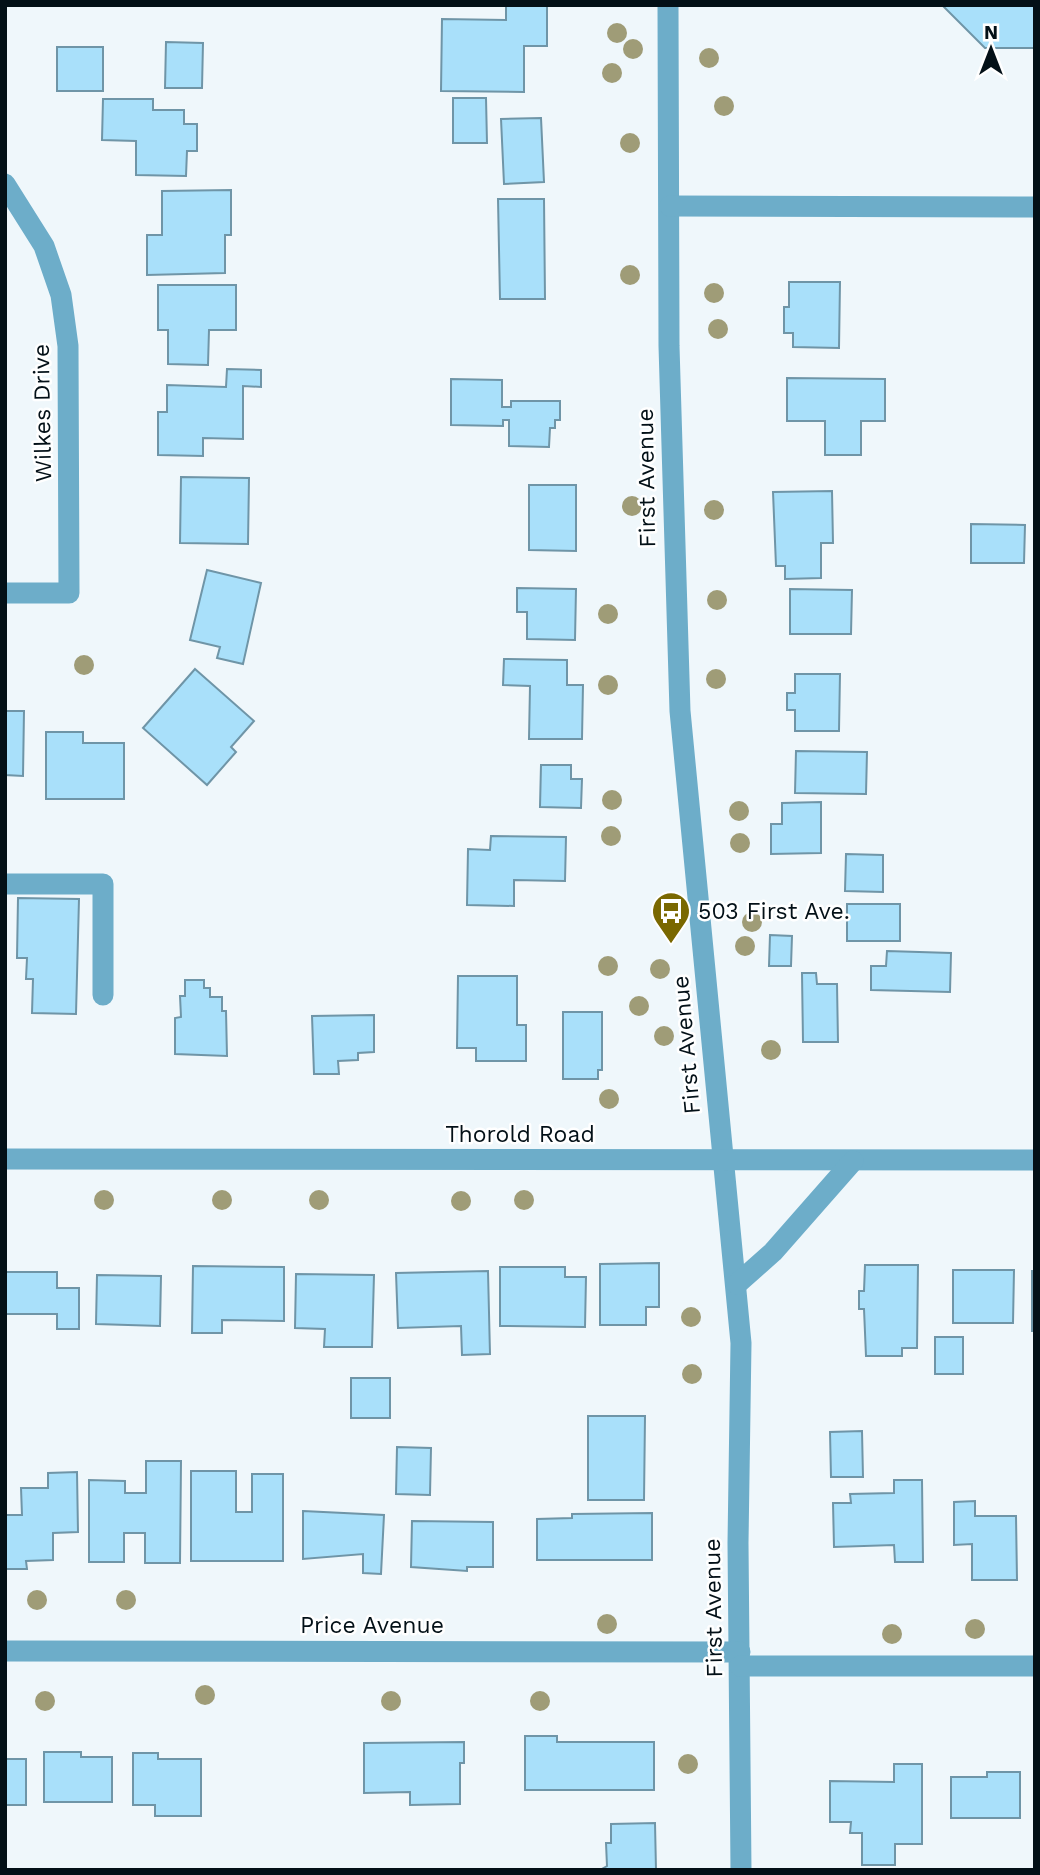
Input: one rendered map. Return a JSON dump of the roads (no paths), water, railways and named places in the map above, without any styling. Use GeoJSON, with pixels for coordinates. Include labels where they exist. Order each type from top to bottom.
{"type":"FeatureCollection","features":[{"type":"Feature","properties":{"kind":"street","name":"First Avenue"},"geometry":{"type":"LineString","coordinates":[[668,5],[669,359],[680,711],[737,1284],[741,1357],[737,1543],[741,1870]]}},
{"type":"Feature","properties":{"kind":"street","name":"Wilkes Drive"},"geometry":{"type":"LineString","coordinates":[[5,184],[44,246],[61,295],[68,346],[69,593],[5,593]]}},
{"type":"Feature","properties":{"kind":"street"},"geometry":{"type":"LineString","coordinates":[[670,206],[1035,207]]}},
{"type":"Feature","properties":{"kind":"street"},"geometry":{"type":"LineString","coordinates":[[5,884],[103,884],[103,995]]}},
{"type":"Feature","properties":{"kind":"street","name":"Thorold Road"},"geometry":{"type":"LineString","coordinates":[[5,1159],[1035,1160]]}},
{"type":"Feature","properties":{"kind":"street"},"geometry":{"type":"LineString","coordinates":[[737,1284],[773,1252],[853,1161]]}},
{"type":"Feature","properties":{"kind":"street","name":"Price Avenue"},"geometry":{"type":"LineString","coordinates":[[5,1651],[740,1659],[1035,1666]]}},
{"type":"Feature","properties":{"kind":"place","name":"503 First Ave."},"geometry":{"type":"Point","coordinates":[671,945]}}]}
